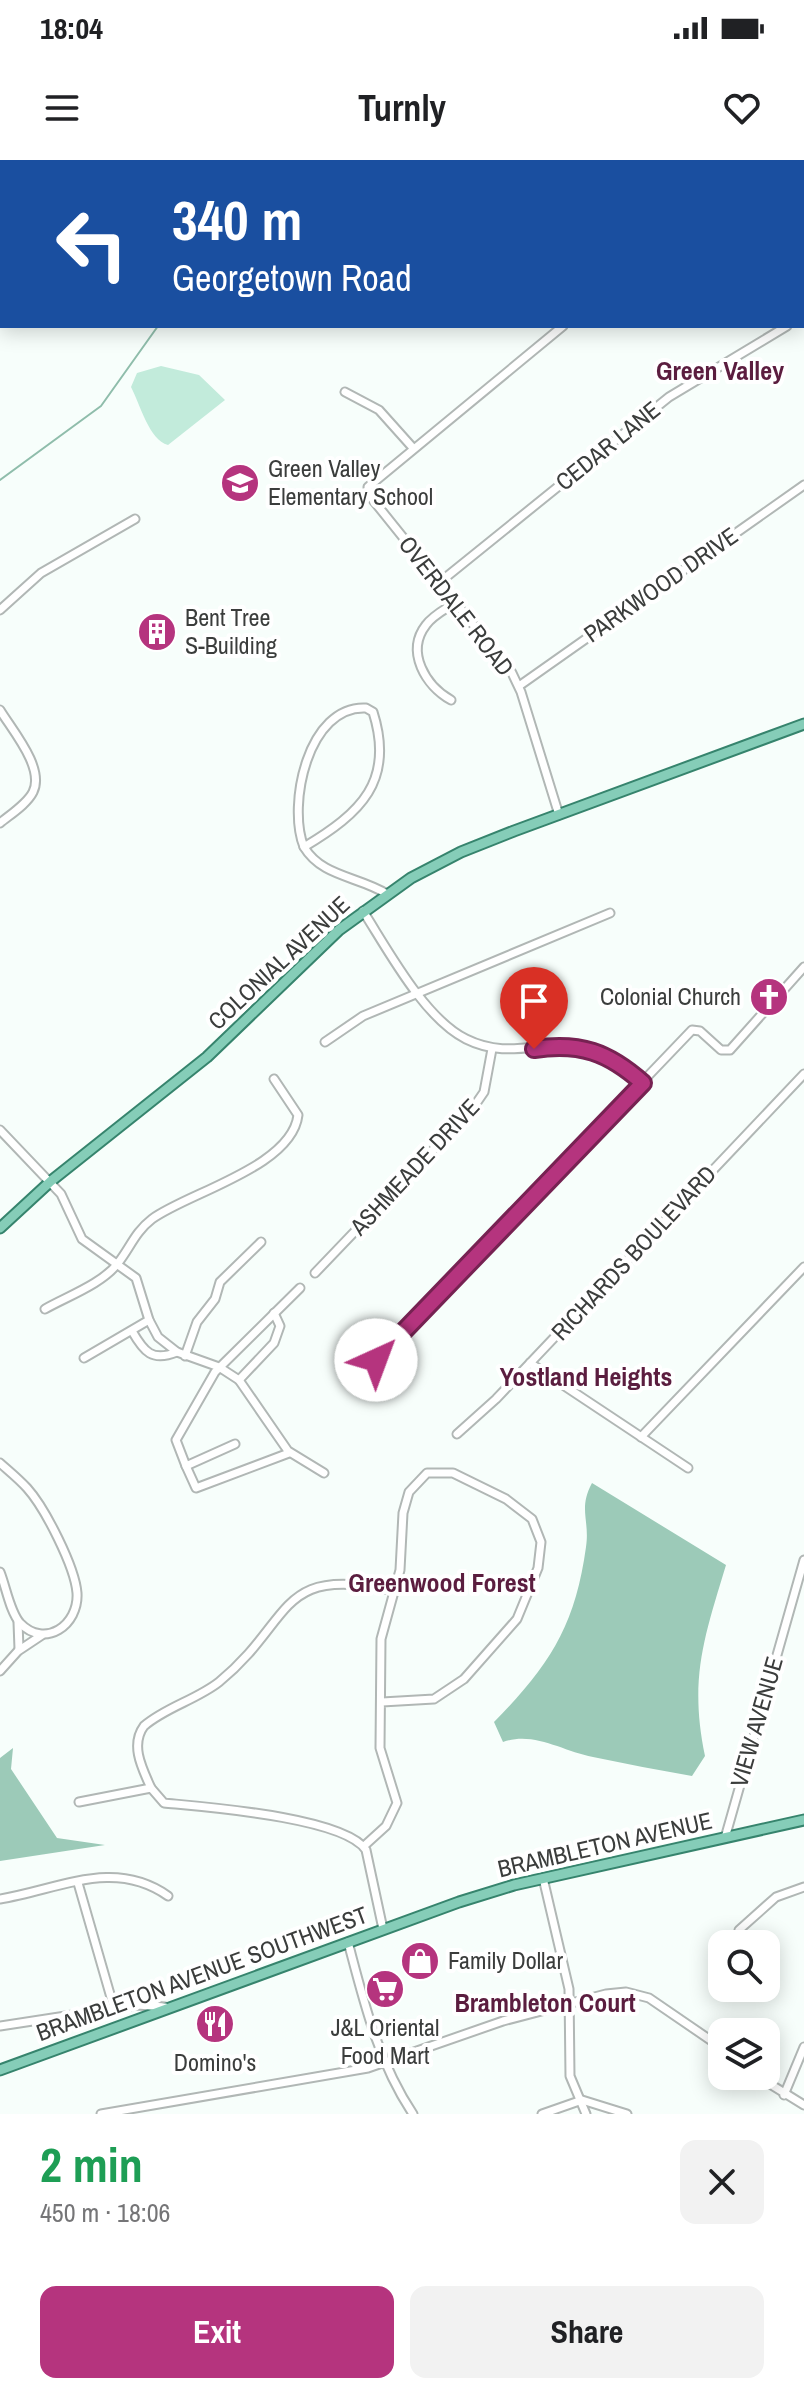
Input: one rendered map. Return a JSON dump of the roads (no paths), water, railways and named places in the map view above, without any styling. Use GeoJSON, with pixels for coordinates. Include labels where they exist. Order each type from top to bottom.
{"type":"FeatureCollection","features":[{"type":"Feature","properties":{"kind":"main road","name":"COLONIAL AVENUE"},"geometry":{"type":"LineString","coordinates":[[0,1228],[51,1181],[177,1083],[309,956],[387,894],[461,852],[804,724]]}},
{"type":"Feature","properties":{"kind":"main road","name":"BRAMBLETON AVENUE"},"geometry":{"type":"LineString","coordinates":[[418,1917],[543,1878],[804,1820]]}},
{"type":"Feature","properties":{"kind":"main road","name":"BRAMBLETON AVENUE SOUTHWEST"},"geometry":{"type":"LineString","coordinates":[[0,2070],[165,2007],[418,1917]]}},
{"type":"Feature","properties":{"kind":"street"},"geometry":{"type":"LineString","coordinates":[[345,392],[379,410],[413,448],[561,328]]}},
{"type":"Feature","properties":{"kind":"street","name":"CEDAR LANE"},"geometry":{"type":"LineString","coordinates":[[440,582],[669,397],[784,328]]}},
{"type":"Feature","properties":{"kind":"street","name":"OVERDALE ROAD"},"geometry":{"type":"LineString","coordinates":[[413,448],[370,484],[369,495],[519,686],[559,815]]}},
{"type":"Feature","properties":{"kind":"street","name":"PARKWOOD DRIVE"},"geometry":{"type":"LineString","coordinates":[[519,686],[804,485]]}},
{"type":"Feature","properties":{"kind":"street"},"geometry":{"type":"LineString","coordinates":[[0,610],[44,570],[135,519]]}},
{"type":"Feature","properties":{"kind":"street"},"geometry":{"type":"LineString","coordinates":[[451,700],[428,681],[420,665],[417,646],[427,623],[456,602]]}},
{"type":"Feature","properties":{"kind":"street"},"geometry":{"type":"LineString","coordinates":[[304,847],[337,823],[374,786],[383,757],[373,712],[366,708],[351,710],[333,722],[308,756],[299,781],[296,807],[304,847],[320,867],[360,879],[387,894]]}},
{"type":"Feature","properties":{"kind":"street"},"geometry":{"type":"LineString","coordinates":[[0,710],[33,766],[36,778],[29,798],[0,823]]}},
{"type":"Feature","properties":{"kind":"street"},"geometry":{"type":"LineString","coordinates":[[363,911],[419,993],[454,1032],[492,1049],[518,1051],[581,1047],[611,1057],[643,1083]]}},
{"type":"Feature","properties":{"kind":"street"},"geometry":{"type":"LineString","coordinates":[[325,1042],[363,1016],[610,913]]}},
{"type":"Feature","properties":{"kind":"street"},"geometry":{"type":"LineString","coordinates":[[376,1360],[696,1029],[721,1050],[730,1050],[804,967]]}},
{"type":"Feature","properties":{"kind":"street","name":"ASHMEADE DRIVE"},"geometry":{"type":"LineString","coordinates":[[315,1273],[473,1108],[484,1092],[492,1049]]}},
{"type":"Feature","properties":{"kind":"street","name":"RICHARDS BOULEVARD"},"geometry":{"type":"LineString","coordinates":[[688,1468],[530,1363],[804,1074]]}},
{"type":"Feature","properties":{"kind":"street"},"geometry":{"type":"LineString","coordinates":[[45,1309],[101,1278],[119,1263],[132,1239],[150,1221],[179,1204],[238,1178],[266,1157],[295,1127],[297,1111],[274,1079]]}},
{"type":"Feature","properties":{"kind":"street"},"geometry":{"type":"LineString","coordinates":[[0,1130],[61,1194],[78,1235],[119,1263],[141,1286],[149,1320],[158,1337],[181,1354],[219,1367],[239,1380],[289,1453],[324,1473]]}},
{"type":"Feature","properties":{"kind":"street"},"geometry":{"type":"LineString","coordinates":[[181,1354],[197,1322],[215,1299],[222,1279],[261,1242]]}},
{"type":"Feature","properties":{"kind":"street"},"geometry":{"type":"LineString","coordinates":[[641,1437],[804,1267]]}},
{"type":"Feature","properties":{"kind":"street"},"geometry":{"type":"LineString","coordinates":[[289,1453],[196,1488],[176,1440],[219,1367],[300,1288]]}},
{"type":"Feature","properties":{"kind":"street"},"geometry":{"type":"LineString","coordinates":[[239,1380],[274,1343],[280,1326],[274,1313]]}},
{"type":"Feature","properties":{"kind":"street"},"geometry":{"type":"LineString","coordinates":[[84,1358],[149,1320]]}},
{"type":"Feature","properties":{"kind":"street"},"geometry":{"type":"LineString","coordinates":[[132,1331],[141,1349],[150,1355],[181,1354]]}},
{"type":"Feature","properties":{"kind":"street"},"geometry":{"type":"LineString","coordinates":[[457,1434],[530,1363]]}},
{"type":"Feature","properties":{"kind":"street"},"geometry":{"type":"LineString","coordinates":[[186,1466],[235,1444]]}},
{"type":"Feature","properties":{"kind":"street"},"geometry":{"type":"LineString","coordinates":[[0,1463],[36,1502],[56,1538],[77,1589],[71,1619],[54,1633],[42,1635],[18,1651],[0,1671]]}},
{"type":"Feature","properties":{"kind":"street"},"geometry":{"type":"LineString","coordinates":[[364,1846],[386,1826],[397,1803],[380,1748],[382,1702],[379,1650],[402,1557],[405,1501],[414,1484],[427,1473],[453,1473],[506,1499],[532,1519],[539,1534],[538,1568],[524,1605],[494,1648],[464,1679],[434,1699],[382,1702]]}},
{"type":"Feature","properties":{"kind":"street","name":"VIEW AVENUE"},"geometry":{"type":"LineString","coordinates":[[725,1838],[804,1560]]}},
{"type":"Feature","properties":{"kind":"street"},"geometry":{"type":"LineString","coordinates":[[0,1572],[17,1620],[21,1639],[18,1651]]}},
{"type":"Feature","properties":{"kind":"street"},"geometry":{"type":"LineString","coordinates":[[364,1846],[328,1829],[298,1821],[164,1803],[151,1788],[136,1747],[138,1734],[144,1726],[220,1681],[301,1593],[327,1583],[395,1591]]}},
{"type":"Feature","properties":{"kind":"street"},"geometry":{"type":"LineString","coordinates":[[17,1620],[42,1635]]}},
{"type":"Feature","properties":{"kind":"street"},"geometry":{"type":"LineString","coordinates":[[79,1802],[151,1788]]}},
{"type":"Feature","properties":{"kind":"street"},"geometry":{"type":"LineString","coordinates":[[364,1846],[383,1929]]}},
{"type":"Feature","properties":{"kind":"street"},"geometry":{"type":"LineString","coordinates":[[0,1899],[101,1876],[124,1876],[149,1884],[168,1896]]}},
{"type":"Feature","properties":{"kind":"street"},"geometry":{"type":"LineString","coordinates":[[543,1878],[570,2001],[568,2064],[586,2114]]}},
{"type":"Feature","properties":{"kind":"street"},"geometry":{"type":"LineString","coordinates":[[78,1883],[114,2008]]}},
{"type":"Feature","properties":{"kind":"street"},"geometry":{"type":"LineString","coordinates":[[739,1930],[776,1897],[804,1887]]}},
{"type":"Feature","properties":{"kind":"street"},"geometry":{"type":"LineString","coordinates":[[348,1942],[384,2062],[413,2114]]}},
{"type":"Feature","properties":{"kind":"street"},"geometry":{"type":"LineString","coordinates":[[101,2114],[384,2062],[570,2001],[606,1994],[638,1994],[664,2007],[708,2038]]}},
{"type":"Feature","properties":{"kind":"street"},"geometry":{"type":"LineString","coordinates":[[0,2026],[148,2004],[165,2007]]}},
{"type":"Feature","properties":{"kind":"street"},"geometry":{"type":"LineString","coordinates":[[784,2095],[804,2047]]}},
{"type":"Feature","properties":{"kind":"street"},"geometry":{"type":"LineString","coordinates":[[777,2090],[804,2105]]}},
{"type":"Feature","properties":{"kind":"street"},"geometry":{"type":"LineString","coordinates":[[542,2114],[582,2100],[627,2114]]}},
{"type":"Feature","properties":{"kind":"waterway"},"geometry":{"type":"LineString","coordinates":[[0,480],[101,406],[157,328]]}},
{"type":"Feature","properties":{"kind":"place","name":"Green Valley Elementary School"},"geometry":{"type":"Point","coordinates":[240,483]}},
{"type":"Feature","properties":{"kind":"place","name":"Bent Tree S-Building"},"geometry":{"type":"Point","coordinates":[157,632]}},
{"type":"Feature","properties":{"kind":"place","name":"Colonial Church"},"geometry":{"type":"Point","coordinates":[769,997]}},
{"type":"Feature","properties":{"kind":"place","name":"Family Dollar"},"geometry":{"type":"Point","coordinates":[420,1961]}},
{"type":"Feature","properties":{"kind":"place","name":"J&L Oriental Food Mart"},"geometry":{"type":"Point","coordinates":[385,1989]}},
{"type":"Feature","properties":{"kind":"place","name":"Domino's"},"geometry":{"type":"Point","coordinates":[215,2024]}},
{"type":"Feature","properties":{"kind":"district","name":"Green Valley"},"geometry":{"type":"Point","coordinates":[720,371]}},
{"type":"Feature","properties":{"kind":"district","name":"Yostland Heights"},"geometry":{"type":"Point","coordinates":[586,1377]}},
{"type":"Feature","properties":{"kind":"district","name":"Greenwood Forest"},"geometry":{"type":"Point","coordinates":[442,1583]}},
{"type":"Feature","properties":{"kind":"district","name":"Brambleton Court"},"geometry":{"type":"Point","coordinates":[545,2003]}}]}
